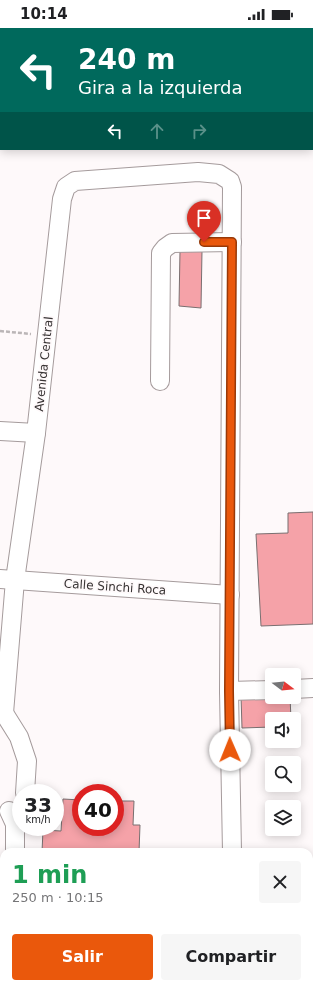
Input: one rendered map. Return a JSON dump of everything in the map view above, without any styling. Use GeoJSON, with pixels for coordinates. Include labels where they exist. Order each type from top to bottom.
{"type":"FeatureCollection","features":[{"type":"Feature","properties":{"kind":"street","name":"Avenida Central"},"geometry":{"type":"LineString","coordinates":[[2,713],[8,579],[36,433],[62,199],[66,187],[75,181],[198,172],[219,174],[230,181],[232,186],[232,242]]}},
{"type":"Feature","properties":{"kind":"street"},"geometry":{"type":"LineString","coordinates":[[160,381],[161,253],[172,243],[232,242],[229,691],[232,848]]}},
{"type":"Feature","properties":{"kind":"street"},"geometry":{"type":"LineString","coordinates":[[0,431],[36,433]]}},
{"type":"Feature","properties":{"kind":"street","name":"Calle Sinchi Roca"},"geometry":{"type":"LineString","coordinates":[[8,579],[230,595]]}},
{"type":"Feature","properties":{"kind":"street"},"geometry":{"type":"LineString","coordinates":[[301,689],[313,688]]}},
{"type":"Feature","properties":{"kind":"street"},"geometry":{"type":"LineString","coordinates":[[229,691],[265,690]]}},
{"type":"Feature","properties":{"kind":"street"},"geometry":{"type":"LineString","coordinates":[[2,713],[19,737],[27,761],[26,784]]}},
{"type":"Feature","properties":{"kind":"street"},"geometry":{"type":"LineString","coordinates":[[6,848],[7,812]]}},
{"type":"Feature","properties":{"kind":"street"},"geometry":{"type":"LineString","coordinates":[[7,812],[15,824],[15,848]]}},
{"type":"Feature","properties":{"kind":"street"},"geometry":{"type":"LineString","coordinates":[[23,836],[23,848]]}},
{"type":"Feature","properties":{"kind":"path"},"geometry":{"type":"LineString","coordinates":[[0,331],[47,335]]}},
{"type":"Feature","properties":{"kind":"building"},"geometry":{"type":"Polygon","coordinates":[[[180,251],[202,251],[201,308],[179,306],[180,251]]]}},
{"type":"Feature","properties":{"kind":"building"},"geometry":{"type":"Polygon","coordinates":[[[313,512],[313,624],[261,626],[256,534],[288,533],[288,513],[313,512]]]}},
{"type":"Feature","properties":{"kind":"building"},"geometry":{"type":"Polygon","coordinates":[[[241,696],[265,696],[265,704],[290,704],[291,712],[265,712],[265,727],[242,728],[241,696]]]}},
{"type":"Feature","properties":{"kind":"building"},"geometry":{"type":"Polygon","coordinates":[[[64,799],[72,800],[72,836],[124,836],[124,801],[134,801],[133,825],[140,825],[139,848],[42,848],[43,836],[64,836],[64,799]]]}},
{"type":"Feature","properties":{"kind":"route"},"geometry":{"type":"LineString","coordinates":[[204,242],[232,242],[229,691],[230,750]]}}]}
